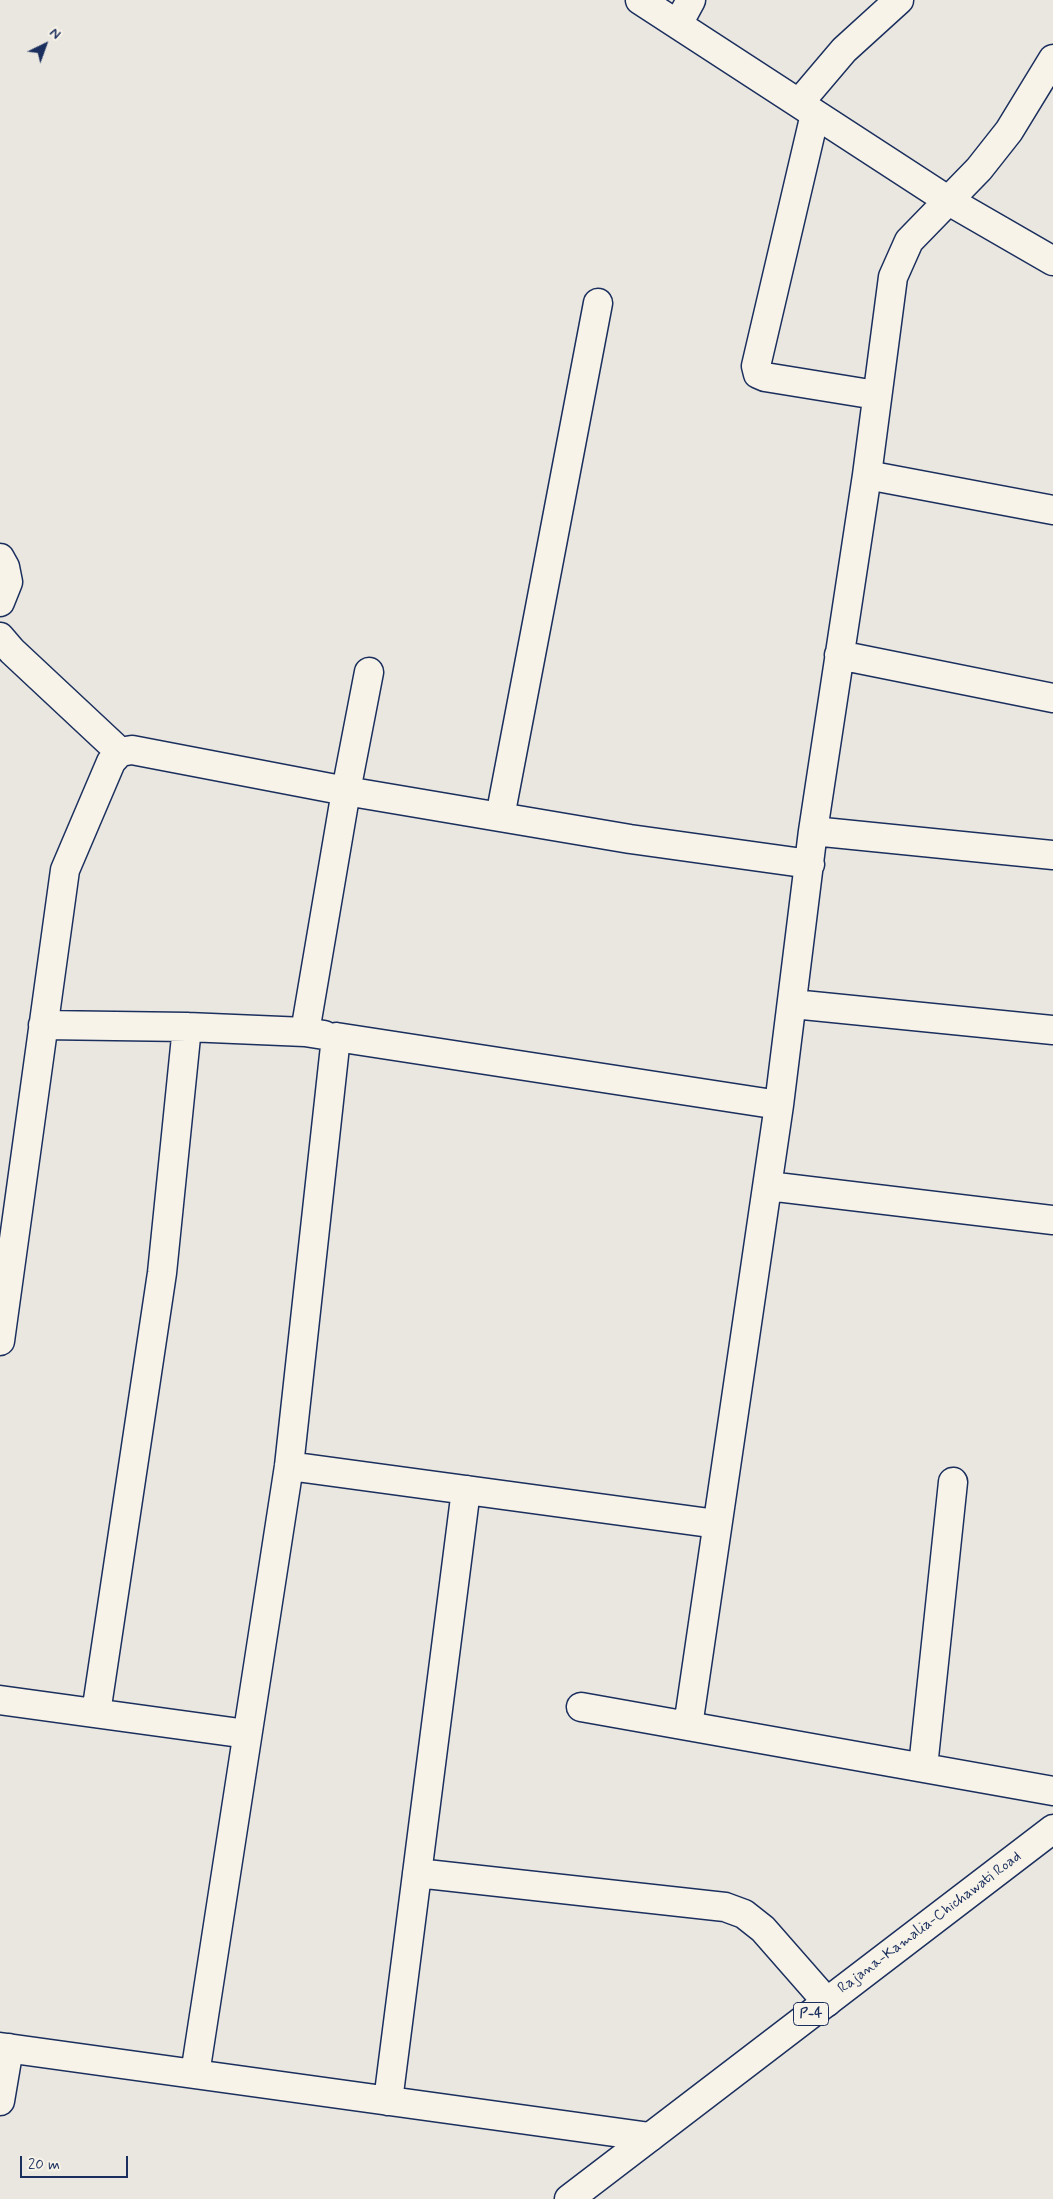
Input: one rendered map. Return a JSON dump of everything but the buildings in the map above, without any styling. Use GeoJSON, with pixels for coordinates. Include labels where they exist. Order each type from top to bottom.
{"type":"FeatureCollection","features":[{"type":"Feature","properties":{"kind":"street"},"geometry":{"type":"LineString","coordinates":[[640,0],[949,201],[1053,260]]}},
{"type":"Feature","properties":{"kind":"street"},"geometry":{"type":"LineString","coordinates":[[678,24],[691,0]]}},
{"type":"Feature","properties":{"kind":"street"},"geometry":{"type":"LineString","coordinates":[[876,395],[766,377],[758,374],[756,366],[807,109],[844,50],[899,0]]}},
{"type":"Feature","properties":{"kind":"street"},"geometry":{"type":"LineString","coordinates":[[688,1726],[768,1186],[793,1004],[813,831],[867,475],[893,276],[909,241],[949,201],[1009,131],[1053,59]]}},
{"type":"Feature","properties":{"kind":"street"},"geometry":{"type":"LineString","coordinates":[[500,817],[598,303]]}},
{"type":"Feature","properties":{"kind":"street"},"geometry":{"type":"LineString","coordinates":[[867,475],[1053,510]]}},
{"type":"Feature","properties":{"kind":"street"},"geometry":{"type":"LineString","coordinates":[[0,558],[5,567],[8,582],[0,602]]}},
{"type":"Feature","properties":{"kind":"street"},"geometry":{"type":"LineString","coordinates":[[0,637],[12,652],[120,752]]}},
{"type":"Feature","properties":{"kind":"street"},"geometry":{"type":"LineString","coordinates":[[839,655],[1053,698]]}},
{"type":"Feature","properties":{"kind":"street"},"geometry":{"type":"LineString","coordinates":[[305,1032],[346,791],[369,672]]}},
{"type":"Feature","properties":{"kind":"street"},"geometry":{"type":"LineString","coordinates":[[0,1341],[65,870],[111,762],[120,752],[132,750],[346,791],[630,839],[810,864]]}},
{"type":"Feature","properties":{"kind":"street"},"geometry":{"type":"LineString","coordinates":[[813,831],[1053,855]]}},
{"type":"Feature","properties":{"kind":"street"},"geometry":{"type":"LineString","coordinates":[[793,1004],[1053,1030]]}},
{"type":"Feature","properties":{"kind":"street"},"geometry":{"type":"LineString","coordinates":[[43,1025],[187,1027],[305,1032],[779,1105]]}},
{"type":"Feature","properties":{"kind":"street"},"geometry":{"type":"LineString","coordinates":[[96,1713],[162,1273],[187,1027]]}},
{"type":"Feature","properties":{"kind":"street"},"geometry":{"type":"LineString","coordinates":[[195,2074],[289,1466],[336,1036]]}},
{"type":"Feature","properties":{"kind":"street"},"geometry":{"type":"LineString","coordinates":[[768,1186],[1053,1220]]}},
{"type":"Feature","properties":{"kind":"street"},"geometry":{"type":"LineString","coordinates":[[289,1466],[718,1524]]}},
{"type":"Feature","properties":{"kind":"street"},"geometry":{"type":"LineString","coordinates":[[923,1767],[953,1482]]}},
{"type":"Feature","properties":{"kind":"street"},"geometry":{"type":"LineString","coordinates":[[388,2101],[466,1490]]}},
{"type":"Feature","properties":{"kind":"street"},"geometry":{"type":"LineString","coordinates":[[0,1700],[248,1734]]}},
{"type":"Feature","properties":{"kind":"street"},"geometry":{"type":"LineString","coordinates":[[581,1707],[1053,1790]]}},
{"type":"Feature","properties":{"kind":"street","name":"Rajana-Kamalia-Chichawati Road"},"geometry":{"type":"LineString","coordinates":[[569,2199],[1053,1829]]}},
{"type":"Feature","properties":{"kind":"street"},"geometry":{"type":"LineString","coordinates":[[417,1873],[725,1907],[744,1914],[763,1930],[827,2002]]}},
{"type":"Feature","properties":{"kind":"street"},"geometry":{"type":"LineString","coordinates":[[0,2100],[5,2047],[650,2137]]}}]}
